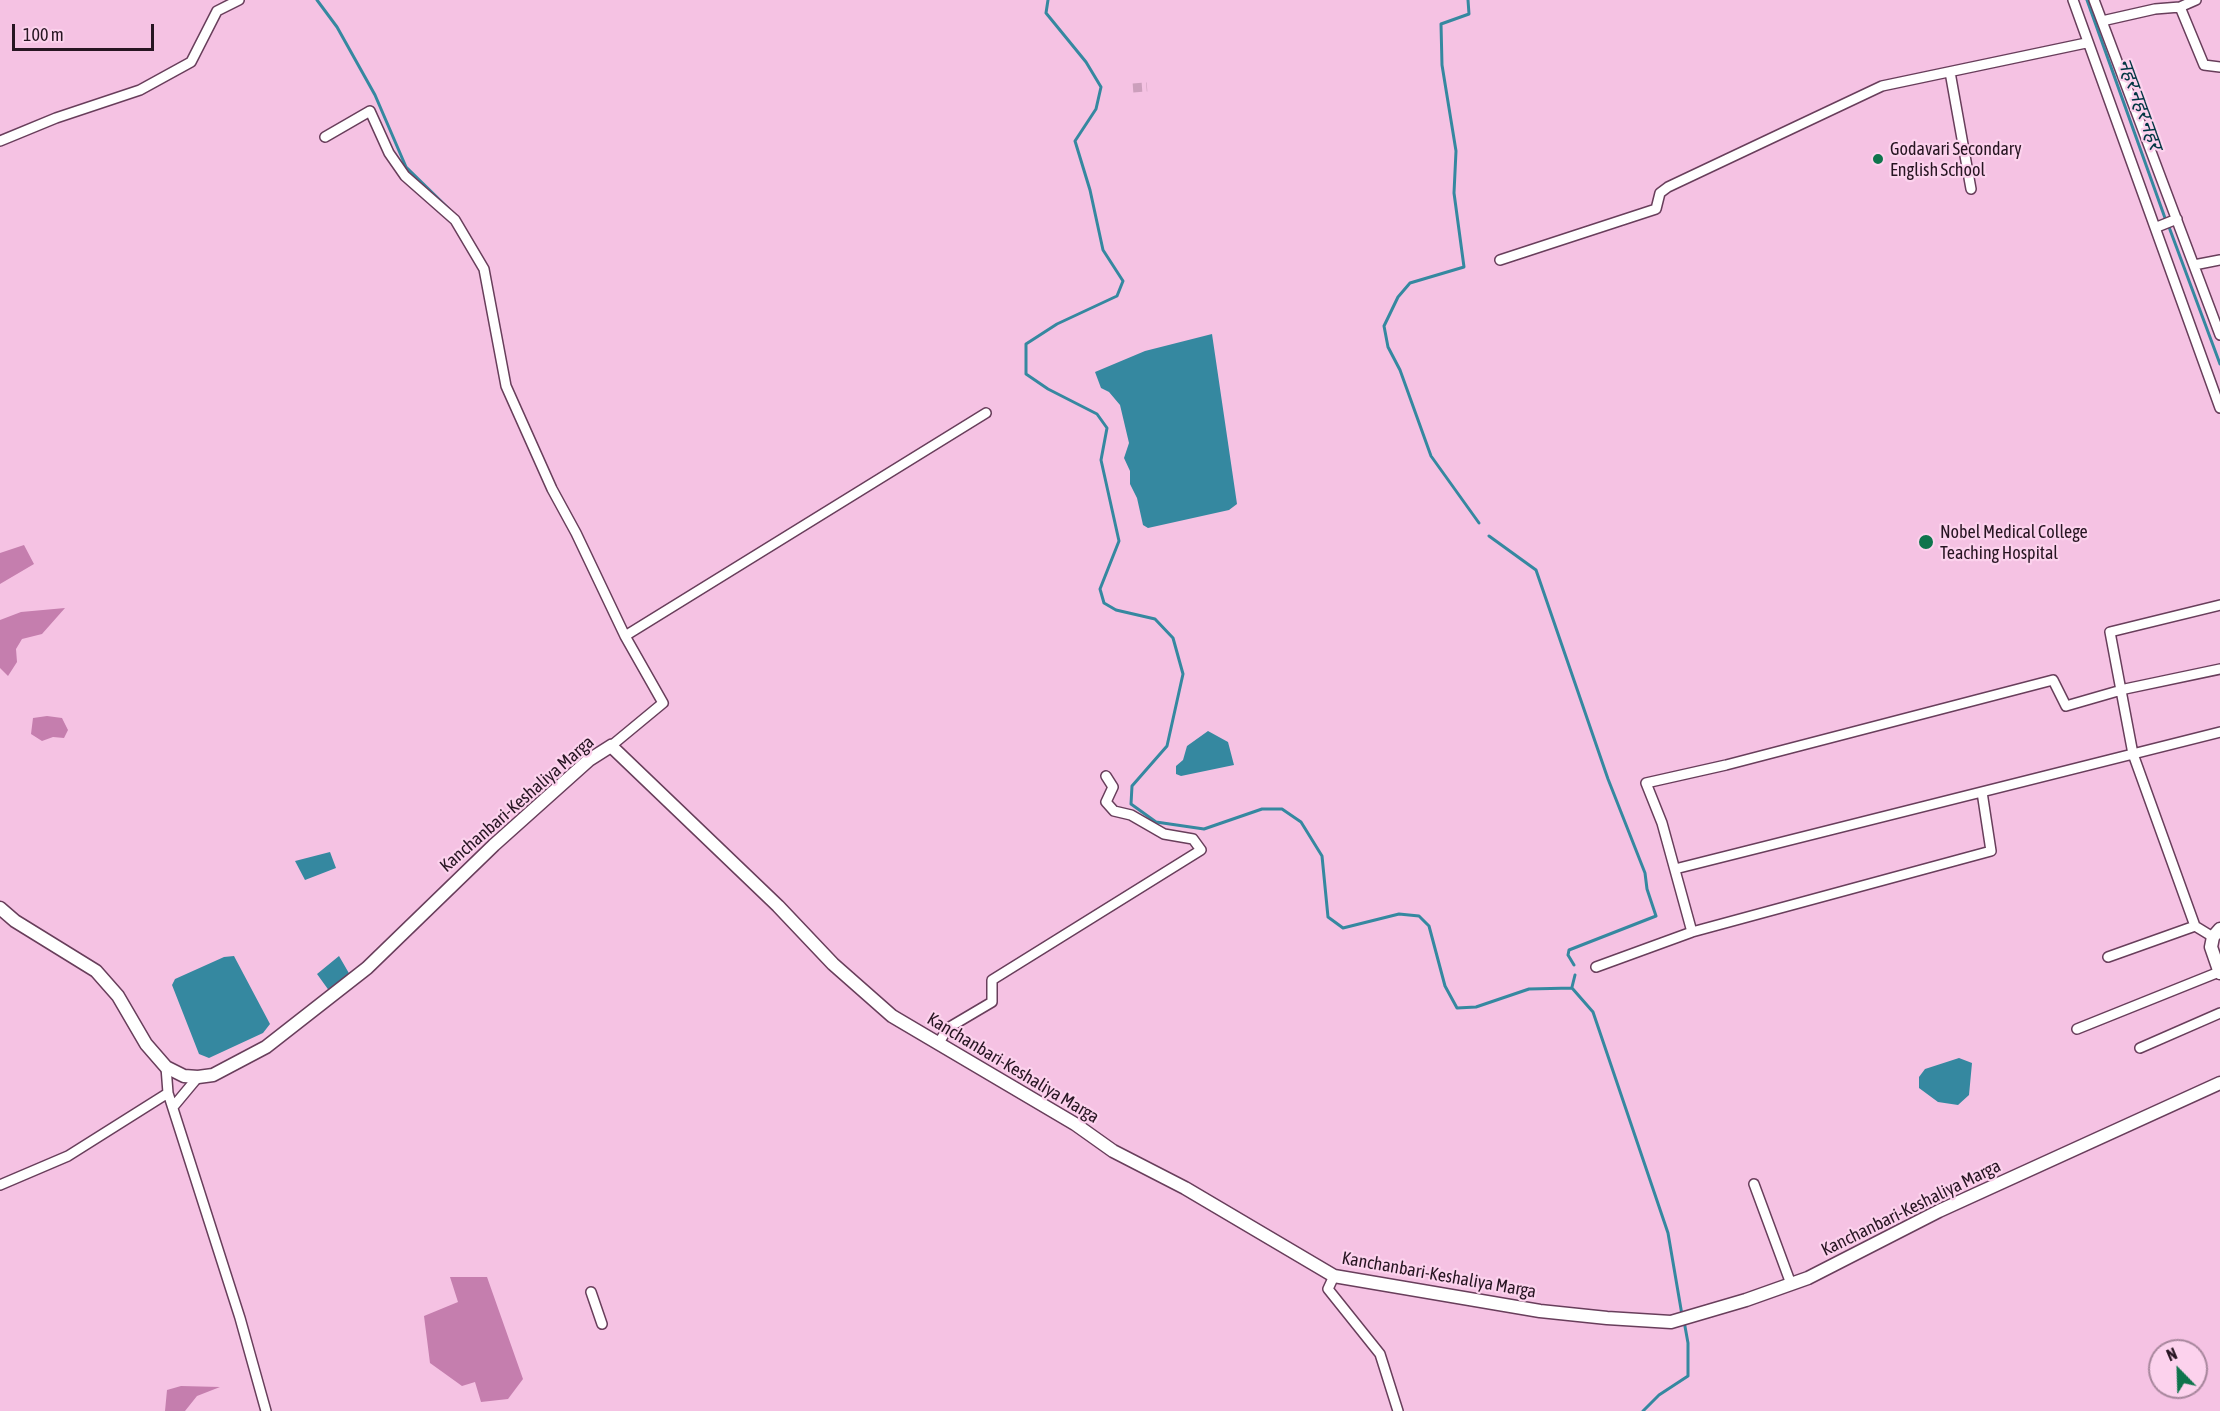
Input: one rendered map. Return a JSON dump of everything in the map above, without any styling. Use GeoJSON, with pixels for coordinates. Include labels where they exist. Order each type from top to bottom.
{"type":"FeatureCollection","features":[{"type":"Feature","properties":{"kind":"street"},"geometry":{"type":"LineString","coordinates":[[0,141],[56,118],[140,90],[191,62],[217,11],[239,0]]}},
{"type":"Feature","properties":{"kind":"street"},"geometry":{"type":"LineString","coordinates":[[2073,0],[2086,43],[2157,227],[2220,408]]}},
{"type":"Feature","properties":{"kind":"street"},"geometry":{"type":"LineString","coordinates":[[2094,0],[2220,335]]}},
{"type":"Feature","properties":{"kind":"street"},"geometry":{"type":"LineString","coordinates":[[2102,21],[2155,9],[2180,7],[2196,0]]}},
{"type":"Feature","properties":{"kind":"street"},"geometry":{"type":"LineString","coordinates":[[2180,7],[2204,64],[2220,67]]}},
{"type":"Feature","properties":{"kind":"street"},"geometry":{"type":"LineString","coordinates":[[1500,260],[1656,209],[1660,192],[1668,187],[1882,86],[2086,43]]}},
{"type":"Feature","properties":{"kind":"street"},"geometry":{"type":"LineString","coordinates":[[1950,72],[1971,189]]}},
{"type":"Feature","properties":{"kind":"street"},"geometry":{"type":"LineString","coordinates":[[325,137],[370,111],[389,153],[405,176],[454,220],[484,269],[506,386],[537,458],[625,636],[663,703],[611,746]]}},
{"type":"Feature","properties":{"kind":"street"},"geometry":{"type":"LineString","coordinates":[[2157,227],[2176,219]]}},
{"type":"Feature","properties":{"kind":"street"},"geometry":{"type":"LineString","coordinates":[[2194,265],[2220,260]]}},
{"type":"Feature","properties":{"kind":"street"},"geometry":{"type":"LineString","coordinates":[[625,636],[986,413]]}},
{"type":"Feature","properties":{"kind":"street"},"geometry":{"type":"LineString","coordinates":[[2195,926],[2133,754],[2110,632],[2220,605]]}},
{"type":"Feature","properties":{"kind":"street"},"geometry":{"type":"LineString","coordinates":[[1692,932],[1675,869],[1646,783],[1726,765],[2053,680],[2066,706],[2121,690],[2220,669]]}},
{"type":"Feature","properties":{"kind":"street"},"geometry":{"type":"LineString","coordinates":[[1675,869],[2220,732]]}},
{"type":"Feature","properties":{"kind":"street","name":"Kanchanbari-Keshaliya Marga"},"geometry":{"type":"LineString","coordinates":[[198,1077],[213,1075],[266,1047],[361,973],[494,845],[589,760],[611,746],[770,897],[833,963],[892,1016],[1075,1125],[1113,1151],[1185,1188],[1334,1276],[1540,1311],[1671,1322],[1791,1284],[1847,1260],[1939,1211],[2220,1083]]}},
{"type":"Feature","properties":{"kind":"street"},"geometry":{"type":"LineString","coordinates":[[938,1044],[948,1028],[992,1002],[992,980],[1201,850],[1193,839],[1164,834],[1131,816],[1114,811],[1106,802],[1113,787],[1106,776]]}},
{"type":"Feature","properties":{"kind":"street"},"geometry":{"type":"LineString","coordinates":[[1596,967],[1692,932],[1991,851],[1982,792]]}},
{"type":"Feature","properties":{"kind":"street"},"geometry":{"type":"LineString","coordinates":[[0,908],[15,921],[96,971],[118,996],[146,1044],[166,1067],[184,1076],[198,1077]]}},
{"type":"Feature","properties":{"kind":"street"},"geometry":{"type":"LineString","coordinates":[[2077,1029],[2220,972],[2211,947],[2217,933],[2195,926],[2109,957]]}},
{"type":"Feature","properties":{"kind":"street"},"geometry":{"type":"LineString","coordinates":[[2140,1048],[2220,1013]]}},
{"type":"Feature","properties":{"kind":"street"},"geometry":{"type":"LineString","coordinates":[[166,1067],[168,1093],[240,1318],[266,1411]]}},
{"type":"Feature","properties":{"kind":"street"},"geometry":{"type":"LineString","coordinates":[[173,1107],[198,1077]]}},
{"type":"Feature","properties":{"kind":"street"},"geometry":{"type":"LineString","coordinates":[[0,1185],[77,1151],[168,1093]]}},
{"type":"Feature","properties":{"kind":"street"},"geometry":{"type":"LineString","coordinates":[[1754,1184],[1791,1284]]}},
{"type":"Feature","properties":{"kind":"street"},"geometry":{"type":"LineString","coordinates":[[1334,1276],[1328,1289],[1380,1354],[1398,1411]]}},
{"type":"Feature","properties":{"kind":"street"},"geometry":{"type":"LineString","coordinates":[[591,1293],[602,1324]]}},
{"type":"Feature","properties":{"kind":"shaded area"},"geometry":{"type":"Polygon","coordinates":[[[24,545],[34,564],[0,584],[0,553],[24,545]]]}},
{"type":"Feature","properties":{"kind":"shaded area"},"geometry":{"type":"Polygon","coordinates":[[[65,608],[42,634],[22,639],[16,649],[17,662],[8,676],[0,668],[0,620],[21,612],[65,608]]]}},
{"type":"Feature","properties":{"kind":"shaded area"},"geometry":{"type":"Polygon","coordinates":[[[47,716],[62,718],[68,730],[64,738],[53,737],[42,741],[31,734],[33,718],[47,716]]]}},
{"type":"Feature","properties":{"kind":"shaded area"},"geometry":{"type":"Polygon","coordinates":[[[450,1277],[487,1277],[523,1379],[508,1399],[481,1402],[475,1382],[462,1386],[430,1363],[424,1316],[458,1302],[450,1277]]]}},
{"type":"Feature","properties":{"kind":"shaded area"},"geometry":{"type":"Polygon","coordinates":[[[181,1386],[220,1387],[197,1396],[185,1411],[165,1411],[167,1390],[181,1386]]]}},
{"type":"Feature","properties":{"kind":"water"},"geometry":{"type":"Polygon","coordinates":[[[1212,334],[1237,504],[1229,510],[1148,528],[1143,525],[1137,498],[1130,484],[1130,471],[1124,458],[1129,443],[1120,405],[1109,392],[1101,388],[1095,372],[1145,351],[1212,334]]]}},
{"type":"Feature","properties":{"kind":"water"},"geometry":{"type":"Polygon","coordinates":[[[1208,731],[1228,742],[1234,765],[1181,776],[1176,774],[1176,766],[1183,760],[1187,746],[1208,731]]]}},
{"type":"Feature","properties":{"kind":"water"},"geometry":{"type":"Polygon","coordinates":[[[330,852],[336,868],[305,880],[295,861],[330,852]]]}},
{"type":"Feature","properties":{"kind":"water"},"geometry":{"type":"Polygon","coordinates":[[[234,956],[270,1024],[263,1033],[209,1058],[199,1054],[172,985],[175,979],[224,957],[234,956]]]}},
{"type":"Feature","properties":{"kind":"water"},"geometry":{"type":"Polygon","coordinates":[[[339,956],[350,975],[330,992],[317,974],[339,956]]]}},
{"type":"Feature","properties":{"kind":"water"},"geometry":{"type":"Polygon","coordinates":[[[1959,1058],[1972,1063],[1969,1095],[1958,1105],[1938,1102],[1919,1088],[1919,1077],[1925,1069],[1959,1058]]]}},
{"type":"Feature","properties":{"kind":"waterway"},"geometry":{"type":"LineString","coordinates":[[317,0],[337,27],[375,95],[406,167],[449,209]]}},
{"type":"Feature","properties":{"kind":"waterway"},"geometry":{"type":"LineString","coordinates":[[1048,0],[1046,13],[1086,62],[1101,87],[1096,109],[1075,141],[1090,190],[1103,250],[1123,281],[1117,296],[1057,324],[1026,344],[1026,374],[1048,389],[1097,414],[1107,428],[1101,460],[1119,541],[1100,589],[1104,603],[1116,610],[1155,619],[1173,638],[1183,674],[1167,746],[1132,786],[1131,804],[1156,822],[1204,829],[1262,809],[1282,809],[1301,822],[1322,856],[1328,917],[1343,928],[1399,914],[1419,916],[1429,926],[1445,986],[1457,1008],[1476,1007],[1529,989],[1572,988],[1593,1012],[1668,1233],[1682,1315]]}},
{"type":"Feature","properties":{"kind":"waterway"},"geometry":{"type":"LineString","coordinates":[[1468,0],[1469,14],[1441,24],[1442,65],[1456,151],[1454,193],[1464,267],[1410,283],[1398,297],[1384,326],[1388,347],[1400,370],[1431,456],[1479,523]]}},
{"type":"Feature","properties":{"kind":"waterway","name":"नहर नहर नहर"},"geometry":{"type":"LineString","coordinates":[[2087,0],[2165,218]]}},
{"type":"Feature","properties":{"kind":"waterway","name":"नहर नहर नहर"},"geometry":{"type":"LineString","coordinates":[[2169,227],[2220,364]]}},
{"type":"Feature","properties":{"kind":"waterway"},"geometry":{"type":"LineString","coordinates":[[1489,536],[1536,570],[1608,779],[1645,873],[1647,889],[1656,916],[1569,950],[1568,955],[1574,965]]}},
{"type":"Feature","properties":{"kind":"waterway"},"geometry":{"type":"LineString","coordinates":[[1572,987],[1575,975]]}},
{"type":"Feature","properties":{"kind":"waterway"},"geometry":{"type":"LineString","coordinates":[[1643,1411],[1659,1395],[1688,1376],[1688,1343],[1684,1321]]}},
{"type":"Feature","properties":{"kind":"tunnel"},"geometry":{"type":"LineString","coordinates":[[1133,88],[1147,87]]}},
{"type":"Feature","properties":{"kind":"place","name":"Godavari Secondary English School"},"geometry":{"type":"Point","coordinates":[1878,159]}},
{"type":"Feature","properties":{"kind":"place","name":"Nobel Medical College Teaching Hospital"},"geometry":{"type":"Point","coordinates":[1926,542]}}]}
